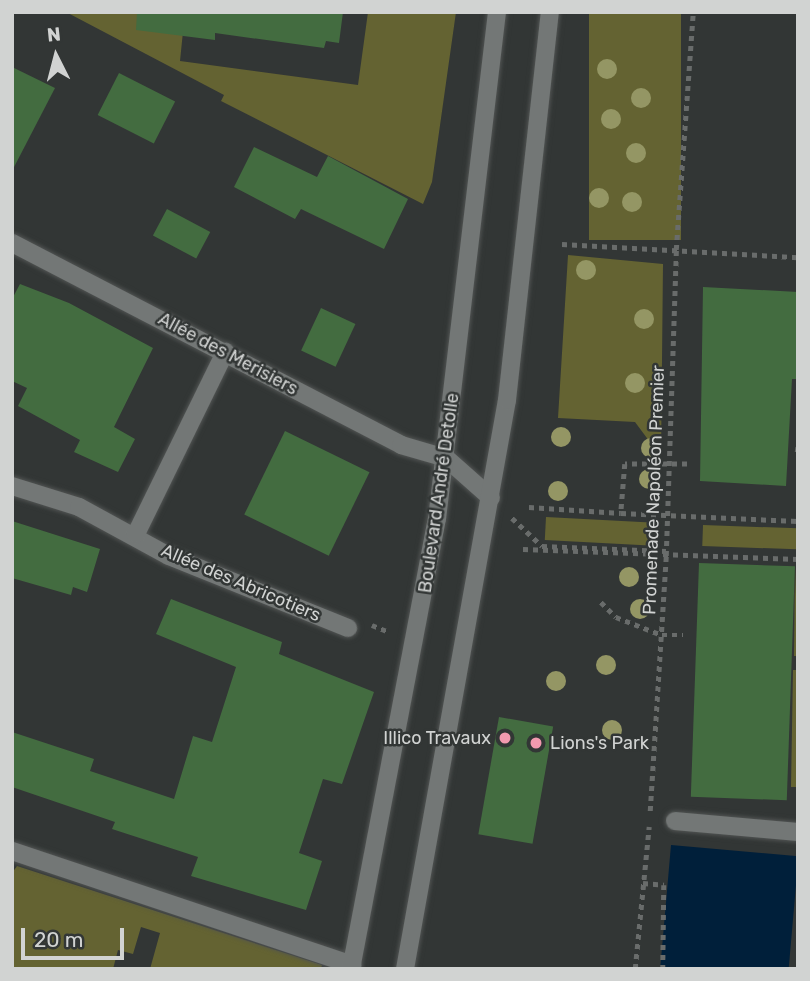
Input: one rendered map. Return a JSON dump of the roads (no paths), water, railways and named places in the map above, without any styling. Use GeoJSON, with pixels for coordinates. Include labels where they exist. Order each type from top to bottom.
{"type":"FeatureCollection","features":[{"type":"Feature","properties":{"kind":"main road","name":"Boulevard André Detolle"},"geometry":{"type":"LineString","coordinates":[[352,967],[388,794],[446,458],[497,12]]}},
{"type":"Feature","properties":{"kind":"main road"},"geometry":{"type":"LineString","coordinates":[[405,969],[507,400],[550,12]]}},
{"type":"Feature","properties":{"kind":"main road","name":"Allée des Merisiers"},"geometry":{"type":"LineString","coordinates":[[12,243],[401,445],[446,458]]}},
{"type":"Feature","properties":{"kind":"main road"},"geometry":{"type":"LineString","coordinates":[[136,534],[225,352]]}},
{"type":"Feature","properties":{"kind":"main road"},"geometry":{"type":"LineString","coordinates":[[446,458],[491,498]]}},
{"type":"Feature","properties":{"kind":"main road","name":"Allée des Abricotiers"},"geometry":{"type":"LineString","coordinates":[[12,486],[79,507],[136,534],[169,556],[348,628]]}},
{"type":"Feature","properties":{"kind":"main road"},"geometry":{"type":"LineString","coordinates":[[675,821],[798,832]]}},
{"type":"Feature","properties":{"kind":"main road"},"geometry":{"type":"LineString","coordinates":[[12,851],[352,967]]}},
{"type":"Feature","properties":{"kind":"water"},"geometry":{"type":"Polygon","coordinates":[[[671,845],[798,856],[789,969],[660,969],[671,845]]]}},
{"type":"Feature","properties":{"kind":"place","name":"Illico Travaux"},"geometry":{"type":"Point","coordinates":[505,738]}},
{"type":"Feature","properties":{"kind":"place","name":"Lions's Park"},"geometry":{"type":"Point","coordinates":[536,743]}}]}
